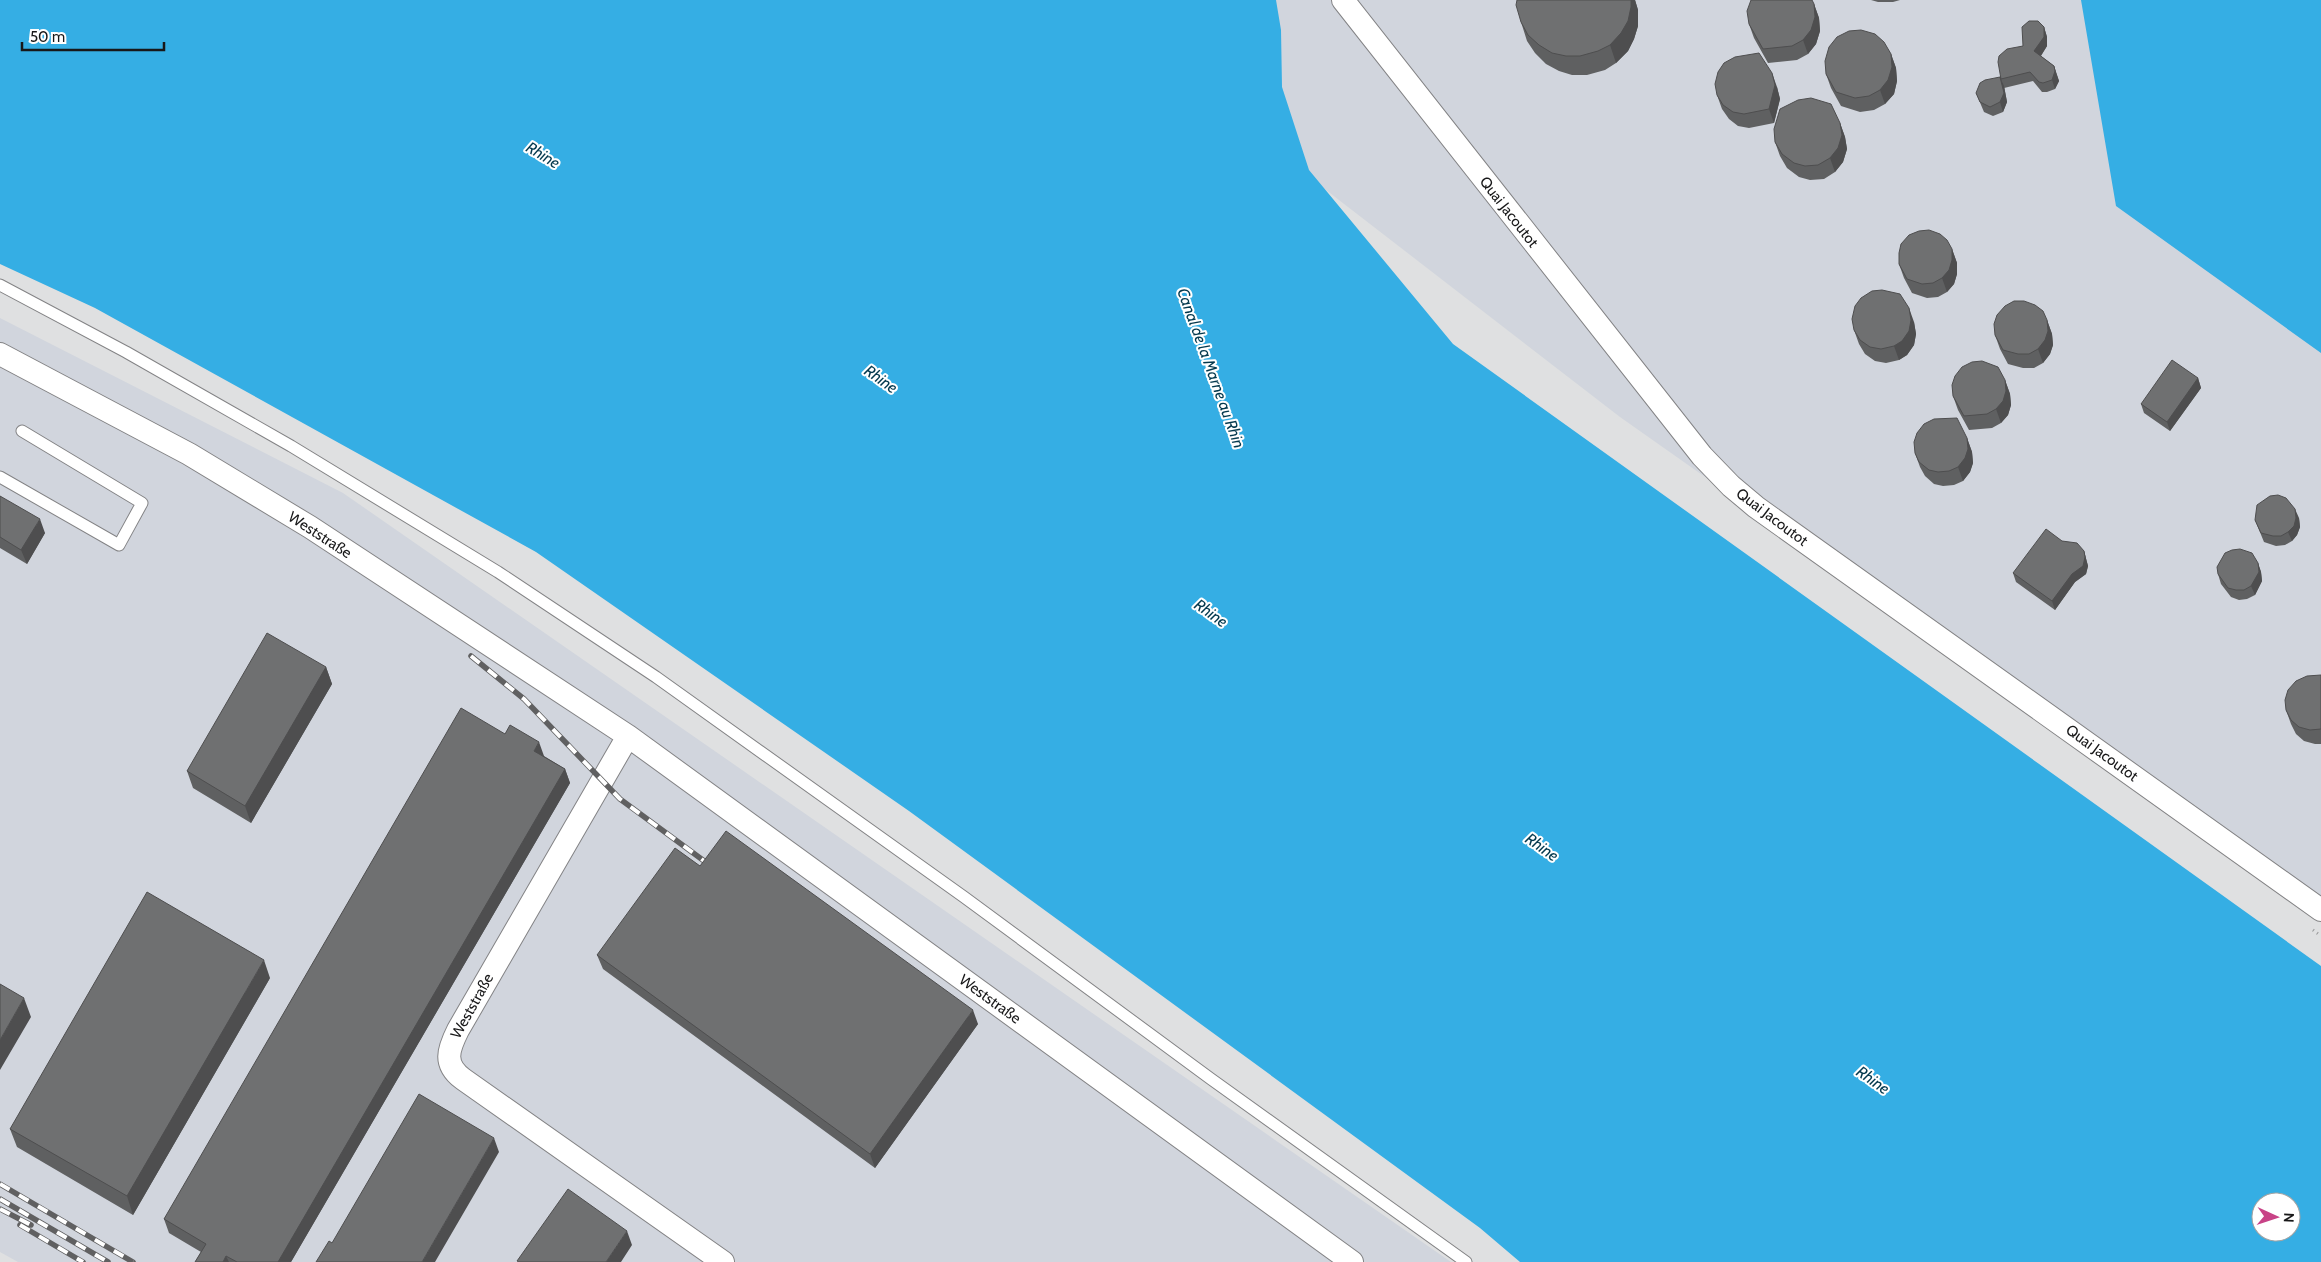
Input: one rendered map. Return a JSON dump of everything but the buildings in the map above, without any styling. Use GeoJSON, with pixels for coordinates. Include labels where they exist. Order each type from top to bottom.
{"type":"FeatureCollection","features":[{"type":"Feature","properties":{"kind":"street","name":"Quai Jacoutot"},"geometry":{"type":"LineString","coordinates":[[1342,0],[1702,456],[1730,486],[2321,910]]}},
{"type":"Feature","properties":{"kind":"street","name":"Weststraße"},"geometry":{"type":"LineString","coordinates":[[0,355],[189,454],[310,527],[628,736],[1352,1262]]}},
{"type":"Feature","properties":{"kind":"street","name":"Weststraße"},"geometry":{"type":"LineString","coordinates":[[628,736],[458,1030],[449,1053],[450,1064],[454,1072],[462,1079],[723,1262]]}},
{"type":"Feature","properties":{"kind":"lane"},"geometry":{"type":"LineString","coordinates":[[0,285],[126,352],[299,451],[498,572],[648,672],[964,896],[1211,1079],[1466,1262]]}},
{"type":"Feature","properties":{"kind":"lane"},"geometry":{"type":"LineString","coordinates":[[0,477],[119,545],[142,503],[22,431]]}},
{"type":"Feature","properties":{"kind":"shaded area"},"geometry":{"type":"Polygon","coordinates":[[[1069,0],[2321,0],[2321,915],[2050,720],[1620,417],[1326,190],[1069,0]]]}},
{"type":"Feature","properties":{"kind":"shaded area"},"geometry":{"type":"Polygon","coordinates":[[[0,318],[343,493],[1451,1262],[18,1262],[0,1252],[0,318]]]}},
{"type":"Feature","properties":{"kind":"water"},"geometry":{"type":"Polygon","coordinates":[[[0,0],[1276,0],[1281,30],[1282,87],[1309,170],[1453,344],[2321,966],[2321,1262],[1520,1262],[1480,1228],[909,811],[536,552],[95,308],[0,264],[0,0]]]}},
{"type":"Feature","properties":{"kind":"water"},"geometry":{"type":"Polygon","coordinates":[[[2081,0],[2321,0],[2321,353],[2116,206],[2081,0]]]}},
{"type":"Feature","properties":{"kind":"railway"},"geometry":{"type":"LineString","coordinates":[[471,656],[524,699],[620,799],[715,869]]}},
{"type":"Feature","properties":{"kind":"railway"},"geometry":{"type":"LineString","coordinates":[[0,1184],[133,1262]]}},
{"type":"Feature","properties":{"kind":"railway"},"geometry":{"type":"LineString","coordinates":[[0,1199],[108,1262]]}},
{"type":"Feature","properties":{"kind":"railway"},"geometry":{"type":"LineString","coordinates":[[0,1209],[31,1225]]}},
{"type":"Feature","properties":{"kind":"railway"},"geometry":{"type":"LineString","coordinates":[[20,1225],[83,1262]]}},
{"type":"Feature","properties":{"kind":"water label","name":"Rhine"},"geometry":{"type":"Point","coordinates":[543,155]}},
{"type":"Feature","properties":{"kind":"water label","name":"Canal de la Marne au Rhin"},"geometry":{"type":"Point","coordinates":[1211,368]}},
{"type":"Feature","properties":{"kind":"water label","name":"Rhine"},"geometry":{"type":"Point","coordinates":[881,379]}},
{"type":"Feature","properties":{"kind":"water label","name":"Rhine"},"geometry":{"type":"Point","coordinates":[1211,613]}},
{"type":"Feature","properties":{"kind":"water label","name":"Rhine"},"geometry":{"type":"Point","coordinates":[1542,847]}},
{"type":"Feature","properties":{"kind":"water label","name":"Rhine"},"geometry":{"type":"Point","coordinates":[1873,1080]}}]}
